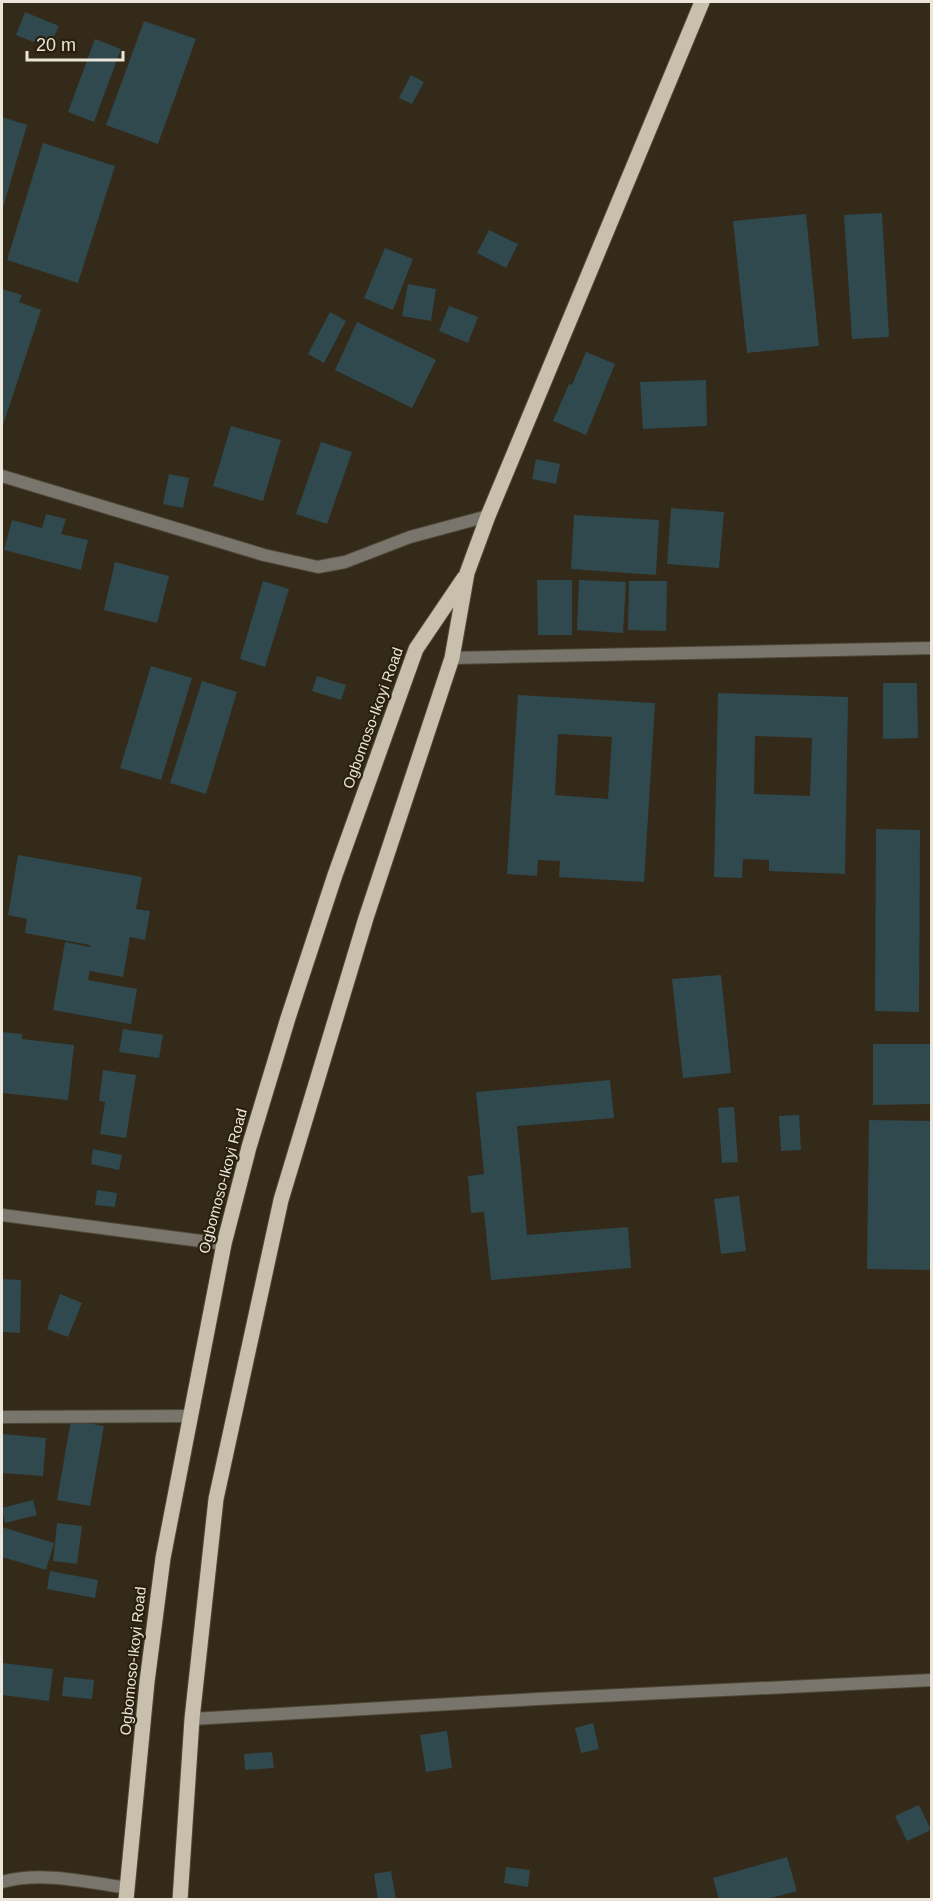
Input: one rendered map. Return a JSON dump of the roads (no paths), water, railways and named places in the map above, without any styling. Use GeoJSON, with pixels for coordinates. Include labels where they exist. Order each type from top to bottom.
{"type":"FeatureCollection","features":[{"type":"Feature","properties":{"kind":"main road"},"geometry":{"type":"LineString","coordinates":[[180,1899],[192,1719],[216,1500],[281,1200],[366,918],[452,658],[467,573],[488,516],[702,2]]}},
{"type":"Feature","properties":{"kind":"main road","name":"Ogbomoso-Ikoyi Road"},"geometry":{"type":"LineString","coordinates":[[127,1894],[147,1682],[163,1558],[224,1244],[249,1147],[288,1018],[335,876],[405,682],[417,649],[467,573]]}},
{"type":"Feature","properties":{"kind":"street"},"geometry":{"type":"LineString","coordinates":[[2,476],[264,555],[318,567],[345,562],[411,537],[488,516]]}},
{"type":"Feature","properties":{"kind":"street"},"geometry":{"type":"LineString","coordinates":[[452,658],[932,648]]}},
{"type":"Feature","properties":{"kind":"street"},"geometry":{"type":"LineString","coordinates":[[2,1215],[224,1244]]}},
{"type":"Feature","properties":{"kind":"street"},"geometry":{"type":"LineString","coordinates":[[2,1417],[190,1416]]}},
{"type":"Feature","properties":{"kind":"street"},"geometry":{"type":"LineString","coordinates":[[192,1719],[932,1680]]}},
{"type":"Feature","properties":{"kind":"street"},"geometry":{"type":"LineString","coordinates":[[2,1882],[20,1877],[58,1878],[127,1894]]}}]}
